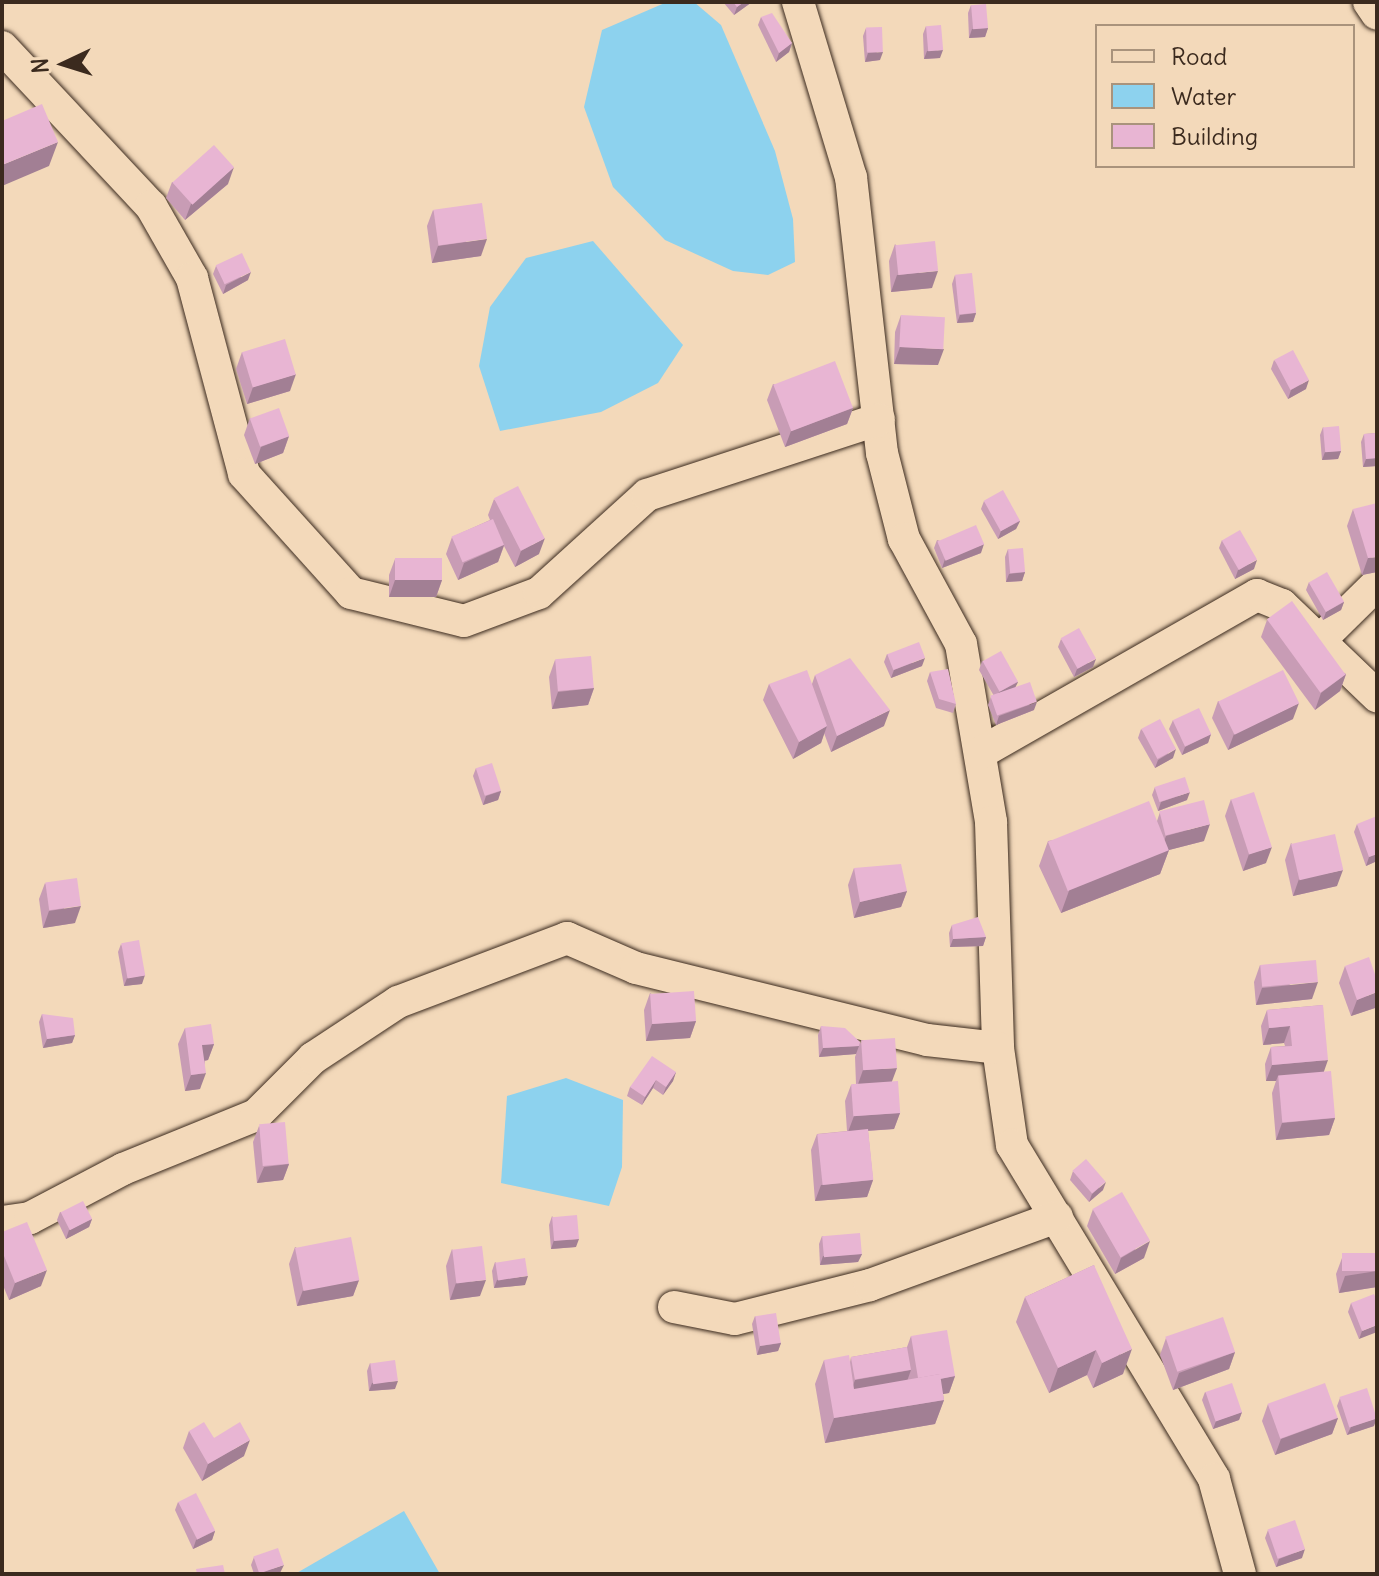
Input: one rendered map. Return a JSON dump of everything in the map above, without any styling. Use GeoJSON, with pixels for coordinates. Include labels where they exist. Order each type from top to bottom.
{"type":"FeatureCollection","features":[{"type":"Feature","properties":{"kind":"street"},"geometry":{"type":"LineString","coordinates":[[798,2],[851,177],[879,419],[904,539],[961,644],[991,822],[998,1048],[1012,1145],[1214,1479],[1240,1574]]}},
{"type":"Feature","properties":{"kind":"street"},"geometry":{"type":"LineString","coordinates":[[1369,2],[1377,14]]}},
{"type":"Feature","properties":{"kind":"street"},"geometry":{"type":"LineString","coordinates":[[2,47],[151,206],[192,278],[244,474],[351,593],[464,621],[539,593],[647,495],[879,419]]}},
{"type":"Feature","properties":{"kind":"street"},"geometry":{"type":"LineString","coordinates":[[1319,641],[1377,584]]}},
{"type":"Feature","properties":{"kind":"street"},"geometry":{"type":"LineString","coordinates":[[980,753],[1257,595],[1282,605],[1377,696]]}},
{"type":"Feature","properties":{"kind":"street"},"geometry":{"type":"LineString","coordinates":[[2,1222],[30,1218],[123,1169],[256,1115],[313,1058],[398,1002],[567,938],[636,968],[927,1040],[998,1048]]}},
{"type":"Feature","properties":{"kind":"street"},"geometry":{"type":"LineString","coordinates":[[674,1307],[735,1319],[870,1285],[1057,1217]]}},
{"type":"Feature","properties":{"kind":"water"},"geometry":{"type":"Polygon","coordinates":[[[667,2],[694,2],[721,25],[775,151],[793,219],[795,262],[768,275],[733,271],[665,240],[613,187],[584,107],[602,30],[667,2]]]}},
{"type":"Feature","properties":{"kind":"water"},"geometry":{"type":"Polygon","coordinates":[[[593,241],[683,345],[658,383],[601,412],[500,431],[479,366],[490,307],[526,258],[593,241]]]}},
{"type":"Feature","properties":{"kind":"water"},"geometry":{"type":"Polygon","coordinates":[[[566,1078],[623,1100],[622,1167],[609,1206],[501,1183],[507,1096],[566,1078]]]}},
{"type":"Feature","properties":{"kind":"water"},"geometry":{"type":"Polygon","coordinates":[[[404,1511],[440,1574],[295,1574],[404,1511]]]}},
{"type":"Feature","properties":{"kind":"building"},"geometry":{"type":"Polygon","coordinates":[[[986,4],[988,28],[973,29],[971,5],[986,4]]]}},
{"type":"Feature","properties":{"kind":"building"},"geometry":{"type":"Polygon","coordinates":[[[772,13],[792,43],[779,53],[761,17],[772,13]]]}},
{"type":"Feature","properties":{"kind":"building"},"geometry":{"type":"Polygon","coordinates":[[[941,25],[943,50],[928,51],[926,26],[941,25]]]}},
{"type":"Feature","properties":{"kind":"building"},"geometry":{"type":"Polygon","coordinates":[[[882,27],[883,52],[867,53],[866,28],[882,27]]]}},
{"type":"Feature","properties":{"kind":"building"},"geometry":{"type":"Polygon","coordinates":[[[42,104],[58,142],[2,165],[2,121],[42,104]]]}},
{"type":"Feature","properties":{"kind":"building"},"geometry":{"type":"Polygon","coordinates":[[[214,145],[234,167],[192,205],[172,182],[214,145]]]}},
{"type":"Feature","properties":{"kind":"building"},"geometry":{"type":"Polygon","coordinates":[[[482,203],[487,239],[438,245],[433,210],[482,203]]]}},
{"type":"Feature","properties":{"kind":"building"},"geometry":{"type":"Polygon","coordinates":[[[935,241],[938,271],[898,275],[895,245],[935,241]]]}},
{"type":"Feature","properties":{"kind":"building"},"geometry":{"type":"Polygon","coordinates":[[[242,253],[251,272],[225,284],[216,265],[242,253]]]}},
{"type":"Feature","properties":{"kind":"building"},"geometry":{"type":"Polygon","coordinates":[[[972,273],[976,313],[959,315],[955,275],[972,273]]]}},
{"type":"Feature","properties":{"kind":"building"},"geometry":{"type":"Polygon","coordinates":[[[901,315],[945,317],[943,349],[899,347],[901,315]]]}},
{"type":"Feature","properties":{"kind":"building"},"geometry":{"type":"Polygon","coordinates":[[[285,339],[296,374],[253,388],[242,352],[285,339]]]}},
{"type":"Feature","properties":{"kind":"building"},"geometry":{"type":"Polygon","coordinates":[[[1293,350],[1309,380],[1290,390],[1274,360],[1293,350]]]}},
{"type":"Feature","properties":{"kind":"building"},"geometry":{"type":"Polygon","coordinates":[[[835,361],[853,408],[791,431],[773,385],[835,361]]]}},
{"type":"Feature","properties":{"kind":"building"},"geometry":{"type":"Polygon","coordinates":[[[279,408],[289,436],[260,447],[250,419],[279,408]]]}},
{"type":"Feature","properties":{"kind":"building"},"geometry":{"type":"Polygon","coordinates":[[[1339,426],[1341,451],[1325,452],[1323,427],[1339,426]]]}},
{"type":"Feature","properties":{"kind":"building"},"geometry":{"type":"Polygon","coordinates":[[[1377,433],[1377,458],[1366,459],[1364,434],[1377,433]]]}},
{"type":"Feature","properties":{"kind":"building"},"geometry":{"type":"Polygon","coordinates":[[[518,486],[545,539],[521,551],[494,498],[518,486]]]}},
{"type":"Feature","properties":{"kind":"building"},"geometry":{"type":"Polygon","coordinates":[[[1003,490],[1020,521],[1001,531],[984,501],[1003,490]]]}},
{"type":"Feature","properties":{"kind":"building"},"geometry":{"type":"Polygon","coordinates":[[[1377,503],[1377,557],[1368,558],[1353,509],[1377,503]]]}},
{"type":"Feature","properties":{"kind":"building"},"geometry":{"type":"Polygon","coordinates":[[[493,519],[504,545],[463,562],[452,537],[493,519]]]}},
{"type":"Feature","properties":{"kind":"building"},"geometry":{"type":"Polygon","coordinates":[[[976,525],[984,544],[946,561],[937,541],[976,525]]]}},
{"type":"Feature","properties":{"kind":"building"},"geometry":{"type":"Polygon","coordinates":[[[1240,530],[1257,559],[1239,570],[1222,540],[1240,530]]]}},
{"type":"Feature","properties":{"kind":"building"},"geometry":{"type":"Polygon","coordinates":[[[1023,548],[1025,572],[1010,573],[1008,549],[1023,548]]]}},
{"type":"Feature","properties":{"kind":"building"},"geometry":{"type":"Polygon","coordinates":[[[395,558],[442,558],[442,580],[395,580],[395,558]]]}},
{"type":"Feature","properties":{"kind":"building"},"geometry":{"type":"Polygon","coordinates":[[[1327,572],[1344,601],[1326,612],[1309,582],[1327,572]]]}},
{"type":"Feature","properties":{"kind":"building"},"geometry":{"type":"Polygon","coordinates":[[[1292,601],[1345,675],[1320,693],[1267,619],[1292,601]]]}},
{"type":"Feature","properties":{"kind":"building"},"geometry":{"type":"Polygon","coordinates":[[[1079,628],[1096,659],[1078,669],[1061,638],[1079,628]]]}},
{"type":"Feature","properties":{"kind":"building"},"geometry":{"type":"Polygon","coordinates":[[[919,642],[925,658],[893,670],[887,654],[919,642]]]}},
{"type":"Feature","properties":{"kind":"building"},"geometry":{"type":"Polygon","coordinates":[[[1001,651],[1018,682],[1000,692],[983,661],[1001,651]]]}},
{"type":"Feature","properties":{"kind":"building"},"geometry":{"type":"Polygon","coordinates":[[[591,656],[594,688],[558,691],[555,659],[591,656]]]}},
{"type":"Feature","properties":{"kind":"building"},"geometry":{"type":"Polygon","coordinates":[[[850,658],[890,710],[837,736],[815,675],[850,658]]]}},
{"type":"Feature","properties":{"kind":"building"},"geometry":{"type":"Polygon","coordinates":[[[948,669],[956,704],[939,699],[930,672],[948,669]]]}},
{"type":"Feature","properties":{"kind":"building"},"geometry":{"type":"Polygon","coordinates":[[[807,670],[827,726],[799,742],[769,684],[807,670]]]}},
{"type":"Feature","properties":{"kind":"building"},"geometry":{"type":"Polygon","coordinates":[[[1283,670],[1299,703],[1235,735],[1218,702],[1283,670]]]}},
{"type":"Feature","properties":{"kind":"building"},"geometry":{"type":"Polygon","coordinates":[[[1030,682],[1037,702],[997,716],[990,696],[1030,682]]]}},
{"type":"Feature","properties":{"kind":"building"},"geometry":{"type":"Polygon","coordinates":[[[1199,708],[1211,734],[1185,747],[1173,720],[1199,708]]]}},
{"type":"Feature","properties":{"kind":"building"},"geometry":{"type":"Polygon","coordinates":[[[1160,719],[1176,749],[1157,759],[1141,729],[1160,719]]]}},
{"type":"Feature","properties":{"kind":"building"},"geometry":{"type":"Polygon","coordinates":[[[492,763],[501,791],[485,796],[476,768],[492,763]]]}},
{"type":"Feature","properties":{"kind":"building"},"geometry":{"type":"Polygon","coordinates":[[[1185,777],[1190,792],[1160,802],[1155,787],[1185,777]]]}},
{"type":"Feature","properties":{"kind":"building"},"geometry":{"type":"Polygon","coordinates":[[[1254,792],[1272,847],[1249,855],[1231,799],[1254,792]]]}},
{"type":"Feature","properties":{"kind":"building"},"geometry":{"type":"Polygon","coordinates":[[[1204,800],[1210,824],[1165,835],[1159,811],[1204,800]]]}},
{"type":"Feature","properties":{"kind":"building"},"geometry":{"type":"Polygon","coordinates":[[[1149,801],[1169,850],[1068,891],[1048,842],[1149,801]]]}},
{"type":"Feature","properties":{"kind":"building"},"geometry":{"type":"Polygon","coordinates":[[[1377,816],[1377,854],[1369,857],[1357,824],[1377,816]]]}},
{"type":"Feature","properties":{"kind":"building"},"geometry":{"type":"Polygon","coordinates":[[[1335,834],[1343,870],[1299,880],[1291,844],[1335,834]]]}},
{"type":"Feature","properties":{"kind":"building"},"geometry":{"type":"Polygon","coordinates":[[[901,864],[907,891],[860,902],[854,868],[901,864]]]}},
{"type":"Feature","properties":{"kind":"building"},"geometry":{"type":"Polygon","coordinates":[[[77,878],[81,906],[49,910],[45,882],[77,878]]]}},
{"type":"Feature","properties":{"kind":"building"},"geometry":{"type":"Polygon","coordinates":[[[978,917],[986,937],[953,939],[952,925],[978,917]]]}},
{"type":"Feature","properties":{"kind":"building"},"geometry":{"type":"Polygon","coordinates":[[[139,940],[145,975],[128,979],[121,943],[139,940]]]}},
{"type":"Feature","properties":{"kind":"building"},"geometry":{"type":"Polygon","coordinates":[[[1369,957],[1377,980],[1377,992],[1357,1000],[1345,966],[1369,957]]]}},
{"type":"Feature","properties":{"kind":"building"},"geometry":{"type":"Polygon","coordinates":[[[1316,960],[1318,982],[1262,987],[1260,965],[1316,960]]]}},
{"type":"Feature","properties":{"kind":"building"},"geometry":{"type":"Polygon","coordinates":[[[694,991],[696,1021],[652,1024],[650,994],[694,991]]]}},
{"type":"Feature","properties":{"kind":"building"},"geometry":{"type":"Polygon","coordinates":[[[1323,1005],[1328,1060],[1272,1065],[1271,1047],[1292,1046],[1290,1026],[1269,1028],[1267,1010],[1323,1005]]]}},
{"type":"Feature","properties":{"kind":"building"},"geometry":{"type":"Polygon","coordinates":[[[42,1014],[73,1018],[75,1035],[47,1039],[42,1014]]]}},
{"type":"Feature","properties":{"kind":"building"},"geometry":{"type":"Polygon","coordinates":[[[211,1024],[214,1044],[202,1045],[206,1073],[191,1075],[185,1028],[211,1024]]]}},
{"type":"Feature","properties":{"kind":"building"},"geometry":{"type":"Polygon","coordinates":[[[821,1026],[845,1028],[860,1042],[859,1046],[823,1048],[821,1026]]]}},
{"type":"Feature","properties":{"kind":"building"},"geometry":{"type":"Polygon","coordinates":[[[895,1038],[897,1068],[863,1070],[861,1040],[895,1038]]]}},
{"type":"Feature","properties":{"kind":"building"},"geometry":{"type":"Polygon","coordinates":[[[652,1056],[676,1072],[666,1087],[656,1080],[645,1097],[630,1087],[652,1056]]]}},
{"type":"Feature","properties":{"kind":"building"},"geometry":{"type":"Polygon","coordinates":[[[1331,1071],[1335,1118],[1282,1122],[1278,1076],[1331,1071]]]}},
{"type":"Feature","properties":{"kind":"building"},"geometry":{"type":"Polygon","coordinates":[[[898,1081],[900,1113],[853,1116],[851,1084],[898,1081]]]}},
{"type":"Feature","properties":{"kind":"building"},"geometry":{"type":"Polygon","coordinates":[[[285,1122],[289,1164],[263,1166],[259,1124],[285,1122]]]}},
{"type":"Feature","properties":{"kind":"building"},"geometry":{"type":"Polygon","coordinates":[[[868,1129],[873,1180],[823,1185],[817,1134],[868,1129]]]}},
{"type":"Feature","properties":{"kind":"building"},"geometry":{"type":"Polygon","coordinates":[[[1086,1159],[1106,1182],[1092,1193],[1072,1171],[1086,1159]]]}},
{"type":"Feature","properties":{"kind":"building"},"geometry":{"type":"Polygon","coordinates":[[[1122,1192],[1150,1240],[1121,1257],[1093,1209],[1122,1192]]]}},
{"type":"Feature","properties":{"kind":"building"},"geometry":{"type":"Polygon","coordinates":[[[83,1201],[92,1219],[70,1230],[61,1212],[83,1201]]]}},
{"type":"Feature","properties":{"kind":"building"},"geometry":{"type":"Polygon","coordinates":[[[577,1215],[579,1239],[554,1241],[552,1217],[577,1215]]]}},
{"type":"Feature","properties":{"kind":"building"},"geometry":{"type":"Polygon","coordinates":[[[27,1222],[47,1270],[15,1283],[2,1251],[2,1232],[27,1222]]]}},
{"type":"Feature","properties":{"kind":"building"},"geometry":{"type":"Polygon","coordinates":[[[860,1233],[862,1254],[824,1257],[822,1236],[860,1233]]]}},
{"type":"Feature","properties":{"kind":"building"},"geometry":{"type":"Polygon","coordinates":[[[351,1237],[359,1280],[303,1291],[295,1248],[351,1237]]]}},
{"type":"Feature","properties":{"kind":"building"},"geometry":{"type":"Polygon","coordinates":[[[482,1246],[486,1280],[456,1283],[452,1250],[482,1246]]]}},
{"type":"Feature","properties":{"kind":"building"},"geometry":{"type":"Polygon","coordinates":[[[1342,1253],[1377,1253],[1377,1271],[1342,1271],[1342,1253]]]}},
{"type":"Feature","properties":{"kind":"building"},"geometry":{"type":"Polygon","coordinates":[[[525,1258],[528,1276],[498,1280],[495,1263],[525,1258]]]}},
{"type":"Feature","properties":{"kind":"building"},"geometry":{"type":"Polygon","coordinates":[[[1094,1265],[1132,1349],[1102,1363],[1096,1350],[1058,1368],[1025,1297],[1094,1265]]]}},
{"type":"Feature","properties":{"kind":"building"},"geometry":{"type":"Polygon","coordinates":[[[1374,1294],[1377,1325],[1362,1331],[1351,1303],[1374,1294]]]}},
{"type":"Feature","properties":{"kind":"building"},"geometry":{"type":"Polygon","coordinates":[[[776,1313],[781,1343],[760,1346],[755,1316],[776,1313]]]}},
{"type":"Feature","properties":{"kind":"building"},"geometry":{"type":"Polygon","coordinates":[[[1223,1317],[1235,1352],[1177,1372],[1165,1337],[1223,1317]]]}},
{"type":"Feature","properties":{"kind":"building"},"geometry":{"type":"Polygon","coordinates":[[[947,1330],[955,1376],[940,1379],[940,1374],[918,1378],[911,1336],[947,1330]]]}},
{"type":"Feature","properties":{"kind":"building"},"geometry":{"type":"Polygon","coordinates":[[[907,1347],[911,1370],[855,1380],[851,1357],[907,1347]]]}},
{"type":"Feature","properties":{"kind":"building"},"geometry":{"type":"Polygon","coordinates":[[[849,1355],[854,1389],[940,1374],[944,1400],[834,1418],[824,1360],[849,1355]]]}},
{"type":"Feature","properties":{"kind":"building"},"geometry":{"type":"Polygon","coordinates":[[[395,1360],[398,1381],[373,1384],[370,1363],[395,1360]]]}},
{"type":"Feature","properties":{"kind":"building"},"geometry":{"type":"Polygon","coordinates":[[[1232,1383],[1242,1412],[1216,1421],[1206,1392],[1232,1383]]]}},
{"type":"Feature","properties":{"kind":"building"},"geometry":{"type":"Polygon","coordinates":[[[1325,1383],[1338,1418],[1280,1439],[1268,1404],[1325,1383]]]}},
{"type":"Feature","properties":{"kind":"building"},"geometry":{"type":"Polygon","coordinates":[[[1367,1388],[1377,1418],[1349,1427],[1339,1397],[1367,1388]]]}},
{"type":"Feature","properties":{"kind":"building"},"geometry":{"type":"Polygon","coordinates":[[[204,1422],[214,1438],[240,1422],[250,1440],[208,1464],[189,1431],[204,1422]]]}},
{"type":"Feature","properties":{"kind":"building"},"geometry":{"type":"Polygon","coordinates":[[[196,1493],[215,1530],[197,1540],[178,1502],[196,1493]]]}},
{"type":"Feature","properties":{"kind":"building"},"geometry":{"type":"Polygon","coordinates":[[[1295,1520],[1305,1549],[1278,1559],[1268,1529],[1295,1520]]]}},
{"type":"Feature","properties":{"kind":"building"},"geometry":{"type":"Polygon","coordinates":[[[278,1548],[284,1565],[259,1573],[253,1556],[278,1548]]]}},
{"type":"Feature","properties":{"kind":"building"},"geometry":{"type":"Polygon","coordinates":[[[223,1565],[225,1574],[197,1574],[196,1569],[223,1565]]]}}]}
